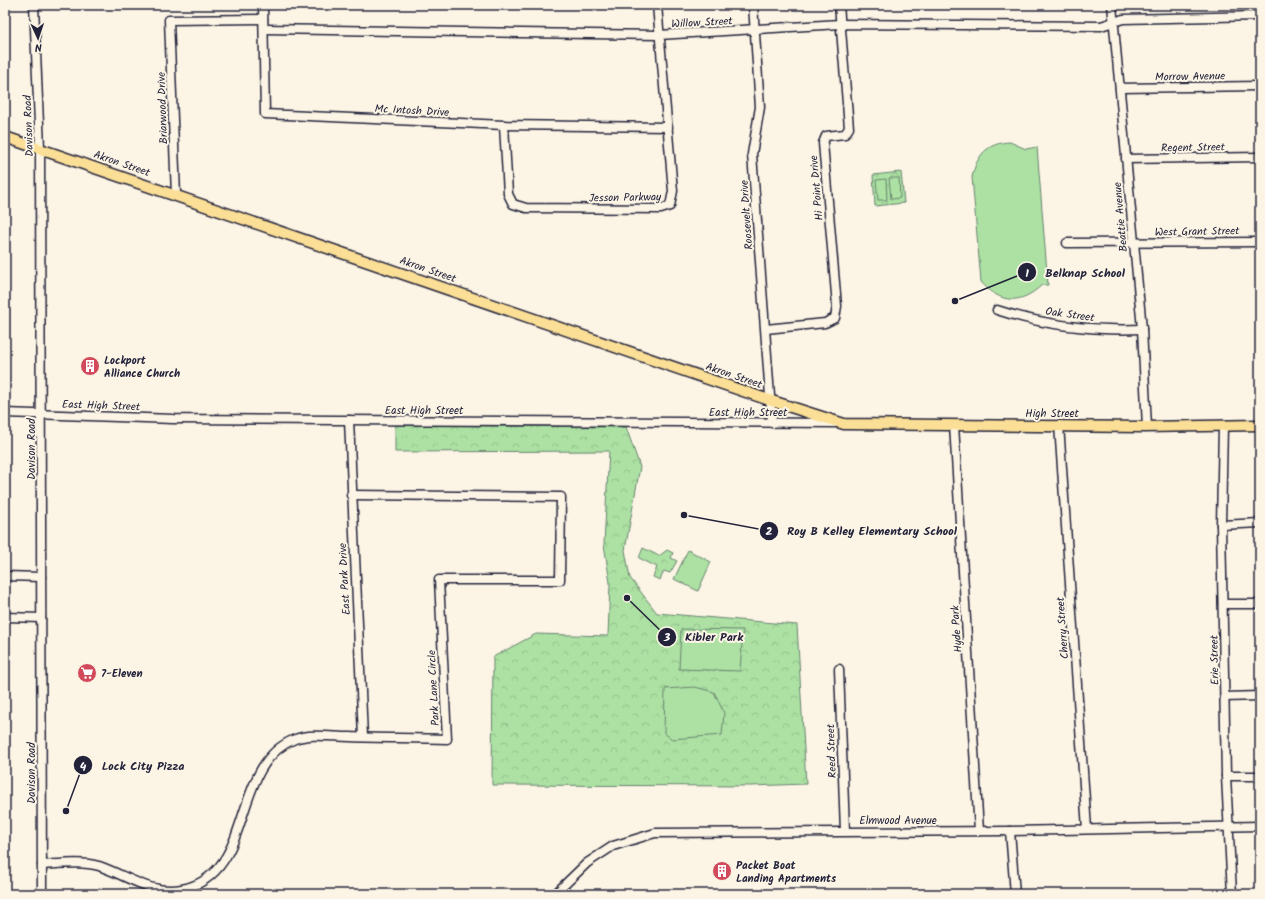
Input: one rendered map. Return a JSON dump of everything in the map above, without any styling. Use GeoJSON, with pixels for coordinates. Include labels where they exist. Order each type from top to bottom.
{"type":"FeatureCollection","features":[{"type":"Feature","properties":{"kind":"main road","name":"Akron Street"},"geometry":{"type":"LineString","coordinates":[[5,137],[772,401],[844,424]]}},
{"type":"Feature","properties":{"kind":"main road","name":"High Street"},"geometry":{"type":"LineString","coordinates":[[844,424],[1147,427],[1260,425]]}},
{"type":"Feature","properties":{"kind":"street","name":"Davison Road"},"geometry":{"type":"LineString","coordinates":[[34,5],[40,148],[42,414],[42,894]]}},
{"type":"Feature","properties":{"kind":"street","name":"Mc Intosh Drive"},"geometry":{"type":"LineString","coordinates":[[263,5],[265,114],[504,125],[668,127]]}},
{"type":"Feature","properties":{"kind":"street","name":"Jesson Parkway"},"geometry":{"type":"LineString","coordinates":[[504,125],[508,194],[513,204],[526,208],[661,209],[670,206],[673,191],[657,5]]}},
{"type":"Feature","properties":{"kind":"street","name":"Roosevelt Drive"},"geometry":{"type":"LineString","coordinates":[[752,5],[760,107],[752,154],[772,401],[772,423]]}},
{"type":"Feature","properties":{"kind":"street","name":"Hi Point Drive"},"geometry":{"type":"LineString","coordinates":[[766,329],[825,322],[835,318],[837,306],[823,143],[826,136],[845,134],[849,128],[839,5]]}},
{"type":"Feature","properties":{"kind":"street","name":"Beattie Avenue"},"geometry":{"type":"LineString","coordinates":[[1112,5],[1142,329],[1147,427]]}},
{"type":"Feature","properties":{"kind":"street","name":"Willow Street"},"geometry":{"type":"LineString","coordinates":[[264,29],[660,35],[840,24],[1101,26],[1123,19],[1260,16]]}},
{"type":"Feature","properties":{"kind":"street","name":"Briarwood Drive"},"geometry":{"type":"LineString","coordinates":[[176,195],[169,20],[263,19]]}},
{"type":"Feature","properties":{"kind":"street","name":"Morrow Avenue"},"geometry":{"type":"LineString","coordinates":[[1120,88],[1260,86]]}},
{"type":"Feature","properties":{"kind":"street","name":"Regent Street"},"geometry":{"type":"LineString","coordinates":[[1126,159],[1260,157]]}},
{"type":"Feature","properties":{"kind":"street","name":"West Grant Street"},"geometry":{"type":"LineString","coordinates":[[1067,243],[1260,242]]}},
{"type":"Feature","properties":{"kind":"street","name":"Oak Street"},"geometry":{"type":"LineString","coordinates":[[998,310],[1027,318],[1070,326],[1111,330],[1142,329]]}},
{"type":"Feature","properties":{"kind":"street","name":"East High Street"},"geometry":{"type":"LineString","coordinates":[[5,413],[173,418],[844,424]]}},
{"type":"Feature","properties":{"kind":"street","name":"East Park Drive"},"geometry":{"type":"LineString","coordinates":[[349,420],[351,495],[363,737]]}},
{"type":"Feature","properties":{"kind":"street","name":"Hyde Park"},"geometry":{"type":"LineString","coordinates":[[954,425],[979,831]]}},
{"type":"Feature","properties":{"kind":"street","name":"Cherry Street"},"geometry":{"type":"LineString","coordinates":[[1059,425],[1087,829]]}},
{"type":"Feature","properties":{"kind":"street","name":"Erie Street"},"geometry":{"type":"LineString","coordinates":[[1223,426],[1222,525],[1226,776],[1227,826],[1232,894]]}},
{"type":"Feature","properties":{"kind":"street","name":"Park Lane Circle"},"geometry":{"type":"LineString","coordinates":[[42,865],[73,864],[98,866],[158,891],[183,889],[202,882],[217,869],[229,855],[255,781],[271,754],[296,739],[319,736],[447,739],[439,580],[560,580],[561,496],[351,495]]}},
{"type":"Feature","properties":{"kind":"street"},"geometry":{"type":"LineString","coordinates":[[1222,525],[1260,523]]}},
{"type":"Feature","properties":{"kind":"street"},"geometry":{"type":"LineString","coordinates":[[5,576],[41,577]]}},
{"type":"Feature","properties":{"kind":"street"},"geometry":{"type":"LineString","coordinates":[[1223,604],[1260,604]]}},
{"type":"Feature","properties":{"kind":"street"},"geometry":{"type":"LineString","coordinates":[[5,617],[41,618]]}},
{"type":"Feature","properties":{"kind":"street","name":"Reed Street"},"geometry":{"type":"LineString","coordinates":[[839,670],[845,831]]}},
{"type":"Feature","properties":{"kind":"street"},"geometry":{"type":"LineString","coordinates":[[1225,697],[1260,696]]}},
{"type":"Feature","properties":{"kind":"street"},"geometry":{"type":"LineString","coordinates":[[1226,776],[1260,776]]}},
{"type":"Feature","properties":{"kind":"street","name":"Elmwood Avenue"},"geometry":{"type":"LineString","coordinates":[[555,894],[587,863],[613,846],[655,833],[1010,831],[1260,826]]}},
{"type":"Feature","properties":{"kind":"street"},"geometry":{"type":"LineString","coordinates":[[1010,831],[1015,894]]}},
{"type":"Feature","properties":{"kind":"green space"},"geometry":{"type":"Polygon","coordinates":[[[1010,142],[1026,149],[1037,147],[1048,285],[1042,285],[1034,292],[1018,299],[1003,298],[996,295],[981,282],[972,177],[977,162],[984,152],[995,145],[1010,142]]]}},
{"type":"Feature","properties":{"kind":"green space"},"geometry":{"type":"Polygon","coordinates":[[[901,172],[904,203],[875,206],[873,175],[901,172]]]}},
{"type":"Feature","properties":{"kind":"green space"},"geometry":{"type":"Polygon","coordinates":[[[889,178],[899,178],[900,198],[891,199],[889,178]]]}},
{"type":"Feature","properties":{"kind":"green space"},"geometry":{"type":"Polygon","coordinates":[[[886,179],[887,200],[878,200],[876,180],[886,179]]]}},
{"type":"Feature","properties":{"kind":"green space"},"geometry":{"type":"Polygon","coordinates":[[[395,425],[626,427],[640,467],[625,550],[630,578],[657,613],[797,625],[806,784],[751,786],[492,785],[493,657],[536,634],[608,636],[610,583],[604,544],[609,451],[395,452],[395,425]]]}},
{"type":"Feature","properties":{"kind":"green space"},"geometry":{"type":"Polygon","coordinates":[[[643,548],[659,556],[667,550],[673,553],[671,558],[677,561],[670,573],[664,571],[660,580],[653,577],[657,567],[639,558],[643,548]]]}},
{"type":"Feature","properties":{"kind":"green space"},"geometry":{"type":"Polygon","coordinates":[[[688,550],[711,562],[698,591],[674,579],[688,550]]]}},
{"type":"Feature","properties":{"kind":"green space"},"geometry":{"type":"Polygon","coordinates":[[[681,629],[743,630],[740,671],[679,669],[681,629]]]}},
{"type":"Feature","properties":{"kind":"green space"},"geometry":{"type":"Polygon","coordinates":[[[695,687],[714,692],[724,713],[722,735],[672,739],[664,733],[665,689],[695,687]]]}},
{"type":"Feature","properties":{"kind":"place","name":"Belknap School"},"geometry":{"type":"Point","coordinates":[955,301]}},
{"type":"Feature","properties":{"kind":"place","name":"Lockport Alliance Church"},"geometry":{"type":"Point","coordinates":[90,366]}},
{"type":"Feature","properties":{"kind":"place","name":"Roy B Kelley Elementary School"},"geometry":{"type":"Point","coordinates":[684,515]}},
{"type":"Feature","properties":{"kind":"place","name":"Kibler Park"},"geometry":{"type":"Point","coordinates":[627,598]}},
{"type":"Feature","properties":{"kind":"place","name":"7-Eleven"},"geometry":{"type":"Point","coordinates":[87,673]}},
{"type":"Feature","properties":{"kind":"place","name":"Lock City Pizza"},"geometry":{"type":"Point","coordinates":[66,811]}},
{"type":"Feature","properties":{"kind":"place","name":"Packet Boat Landing Apartments"},"geometry":{"type":"Point","coordinates":[722,871]}}]}
